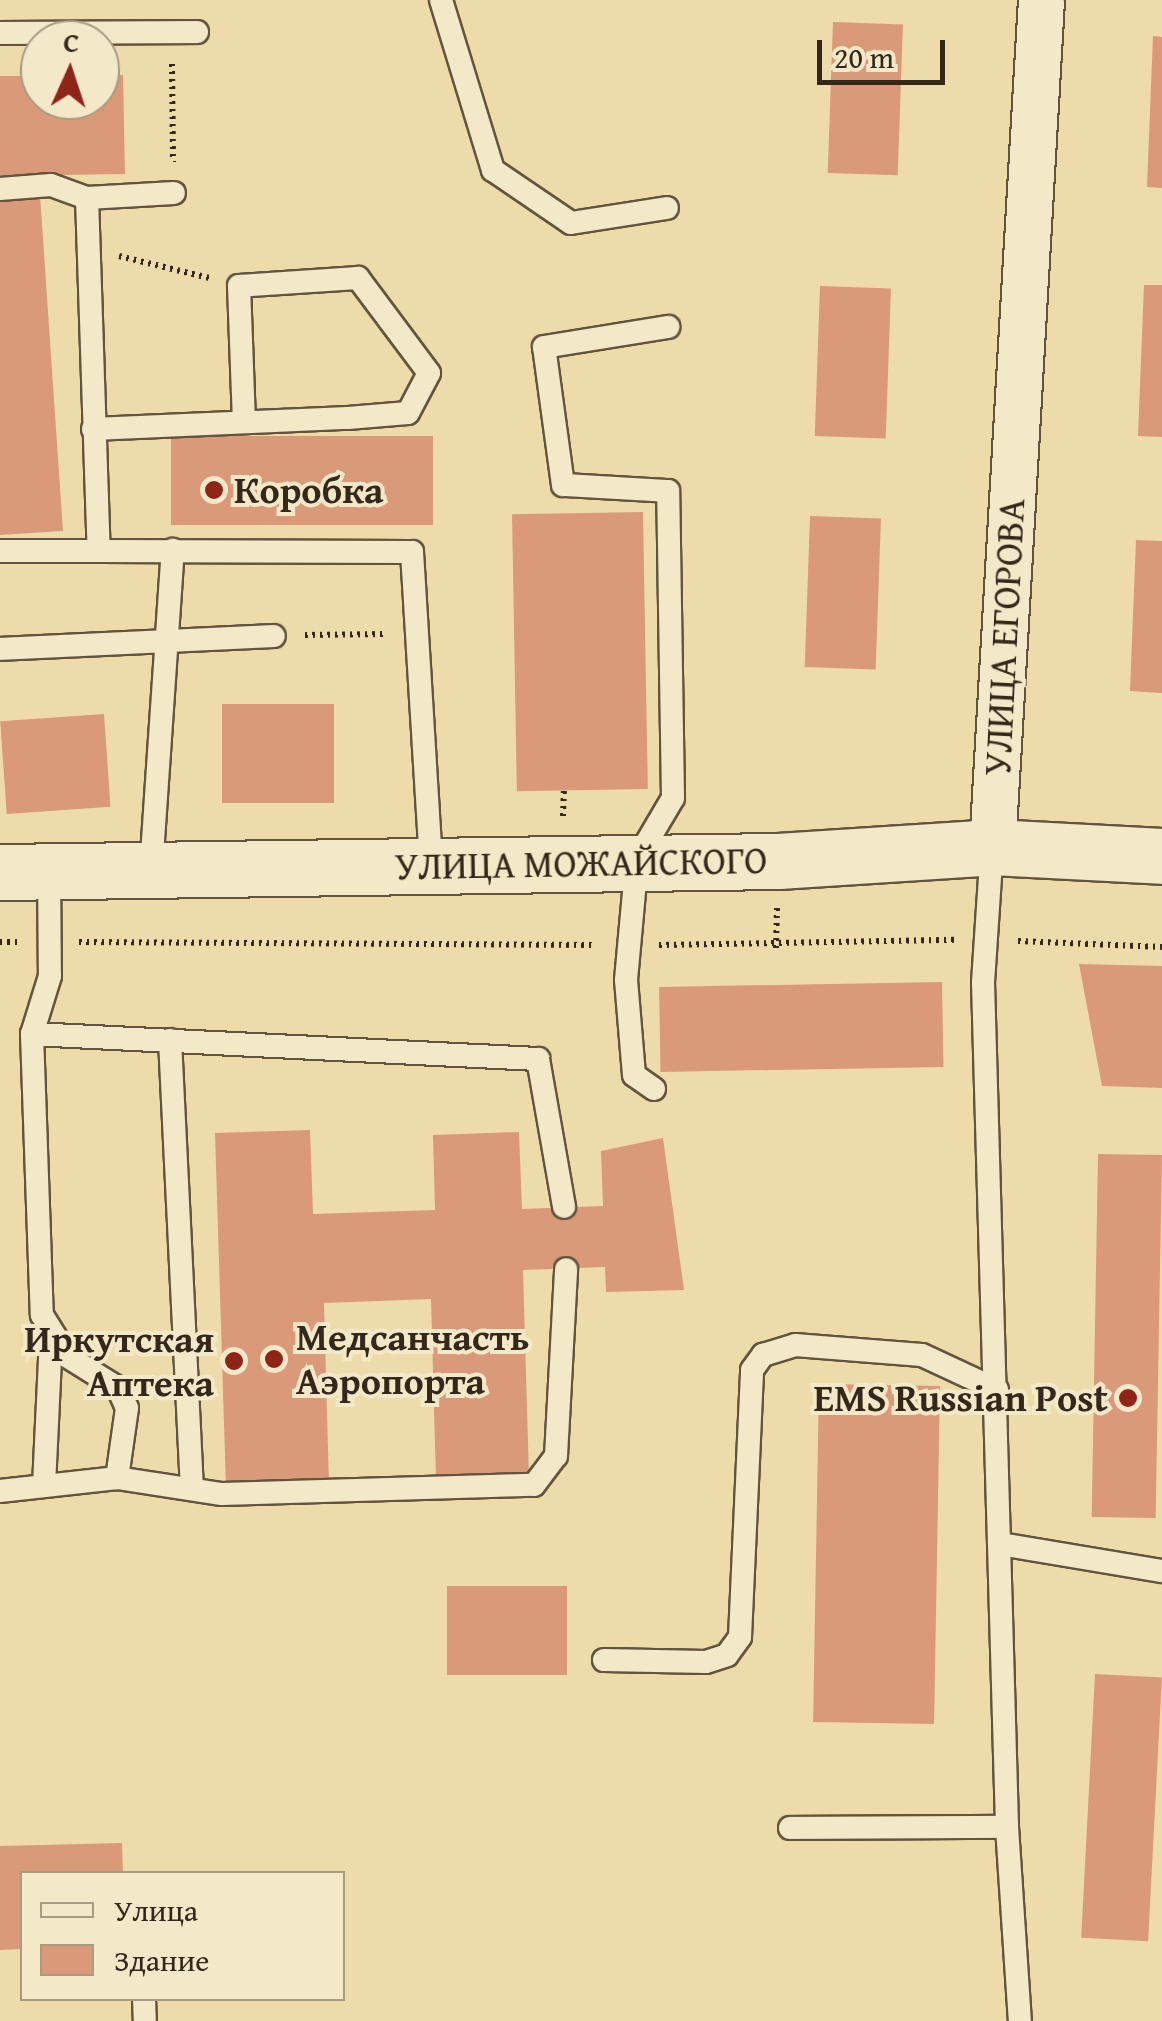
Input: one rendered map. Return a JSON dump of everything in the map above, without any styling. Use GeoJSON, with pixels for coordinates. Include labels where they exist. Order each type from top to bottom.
{"type":"FeatureCollection","features":[{"type":"Feature","properties":{"kind":"street","name":"УЛИЦА ЕГОРОВА"},"geometry":{"type":"LineString","coordinates":[[992,847],[1042,0]]}},
{"type":"Feature","properties":{"kind":"street","name":"УЛИЦА МОЖАЙСКОГО"},"geometry":{"type":"LineString","coordinates":[[24,872],[636,860],[778,861],[992,847],[1162,856]]}},
{"type":"Feature","properties":{"kind":"lane"},"geometry":{"type":"LineString","coordinates":[[441,0],[493,170],[572,223],[667,208]]}},
{"type":"Feature","properties":{"kind":"lane"},"geometry":{"type":"LineString","coordinates":[[0,33],[197,32]]}},
{"type":"Feature","properties":{"kind":"lane"},"geometry":{"type":"LineString","coordinates":[[0,189],[51,185],[87,198],[174,193]]}},
{"type":"Feature","properties":{"kind":"lane"},"geometry":{"type":"LineString","coordinates":[[87,198],[99,551]]}},
{"type":"Feature","properties":{"kind":"lane"},"geometry":{"type":"LineString","coordinates":[[93,429],[244,422],[408,413],[429,374],[358,278],[239,286],[244,422]]}},
{"type":"Feature","properties":{"kind":"lane"},"geometry":{"type":"LineString","coordinates":[[654,1089],[634,1075],[626,980],[634,945],[636,860],[674,798],[668,491],[563,485],[544,347],[668,327]]}},
{"type":"Feature","properties":{"kind":"lane"},"geometry":{"type":"LineString","coordinates":[[151,870],[173,550]]}},
{"type":"Feature","properties":{"kind":"lane"},"geometry":{"type":"LineString","coordinates":[[0,552],[412,552],[431,865]]}},
{"type":"Feature","properties":{"kind":"lane"},"geometry":{"type":"LineString","coordinates":[[0,649],[274,636]]}},
{"type":"Feature","properties":{"kind":"lane","name":"УЛИЦА ЕГОРОВА"},"geometry":{"type":"LineString","coordinates":[[992,847],[984,939],[1007,1827],[1020,2021]]}},
{"type":"Feature","properties":{"kind":"lane"},"geometry":{"type":"LineString","coordinates":[[24,872],[50,942],[50,976],[32,1034],[38,1281],[50,1339],[44,1486]]}},
{"type":"Feature","properties":{"kind":"lane"},"geometry":{"type":"LineString","coordinates":[[32,1034],[538,1059],[564,1207]]}},
{"type":"Feature","properties":{"kind":"lane"},"geometry":{"type":"LineString","coordinates":[[170,1040],[192,1487]]}},
{"type":"Feature","properties":{"kind":"lane"},"geometry":{"type":"LineString","coordinates":[[0,1491],[117,1478],[222,1494],[534,1485],[556,1456],[566,1269]]}},
{"type":"Feature","properties":{"kind":"lane"},"geometry":{"type":"LineString","coordinates":[[50,1339],[118,1388],[126,1408],[117,1478]]}},
{"type":"Feature","properties":{"kind":"lane"},"geometry":{"type":"LineString","coordinates":[[604,1660],[706,1662],[728,1655],[740,1636],[752,1370],[763,1354],[795,1345],[922,1355],[997,1390]]}},
{"type":"Feature","properties":{"kind":"lane"},"geometry":{"type":"LineString","coordinates":[[1000,1544],[1162,1572]]}},
{"type":"Feature","properties":{"kind":"lane"},"geometry":{"type":"LineString","coordinates":[[790,1828],[1007,1827]]}},
{"type":"Feature","properties":{"kind":"path"},"geometry":{"type":"LineString","coordinates":[[171,33],[174,193]]}},
{"type":"Feature","properties":{"kind":"path"},"geometry":{"type":"LineString","coordinates":[[88,248],[239,286]]}},
{"type":"Feature","properties":{"kind":"path"},"geometry":{"type":"LineString","coordinates":[[274,636],[414,633]]}},
{"type":"Feature","properties":{"kind":"path"},"geometry":{"type":"LineString","coordinates":[[0,942],[634,945],[984,939],[1162,947]]}},
{"type":"Feature","properties":{"kind":"building"},"geometry":{"type":"Polygon","coordinates":[[[833,22],[903,24],[898,175],[828,173],[833,22]]]}},
{"type":"Feature","properties":{"kind":"building"},"geometry":{"type":"Polygon","coordinates":[[[1153,36],[1162,37],[1162,188],[1147,187],[1153,36]]]}},
{"type":"Feature","properties":{"kind":"building"},"geometry":{"type":"Polygon","coordinates":[[[123,75],[125,174],[0,176],[0,76],[20,76],[20,120],[120,120],[123,75]]]}},
{"type":"Feature","properties":{"kind":"building"},"geometry":{"type":"Polygon","coordinates":[[[40,195],[63,531],[0,535],[0,198],[40,195]]]}},
{"type":"Feature","properties":{"kind":"building"},"geometry":{"type":"Polygon","coordinates":[[[1144,285],[1162,285],[1162,437],[1138,436],[1144,285]]]}},
{"type":"Feature","properties":{"kind":"building"},"geometry":{"type":"Polygon","coordinates":[[[820,286],[891,288],[886,438],[815,436],[820,286]]]}},
{"type":"Feature","properties":{"kind":"building"},"geometry":{"type":"Polygon","coordinates":[[[171,436],[433,436],[433,525],[171,525],[171,436]]]}},
{"type":"Feature","properties":{"kind":"building"},"geometry":{"type":"Polygon","coordinates":[[[643,512],[648,789],[517,791],[512,514],[643,512]]]}},
{"type":"Feature","properties":{"kind":"building"},"geometry":{"type":"Polygon","coordinates":[[[810,516],[881,518],[876,669],[805,667],[810,516]]]}},
{"type":"Feature","properties":{"kind":"building"},"geometry":{"type":"Polygon","coordinates":[[[1136,540],[1162,541],[1162,693],[1130,691],[1136,540]]]}},
{"type":"Feature","properties":{"kind":"building"},"geometry":{"type":"Polygon","coordinates":[[[222,704],[334,704],[334,803],[222,803],[222,704]]]}},
{"type":"Feature","properties":{"kind":"building"},"geometry":{"type":"Polygon","coordinates":[[[104,714],[110,807],[7,814],[0,721],[104,714]]]}},
{"type":"Feature","properties":{"kind":"building"},"geometry":{"type":"Polygon","coordinates":[[[1079,964],[1162,966],[1162,1088],[1102,1086],[1079,964]]]}},
{"type":"Feature","properties":{"kind":"building"},"geometry":{"type":"Polygon","coordinates":[[[942,982],[943,1067],[661,1072],[659,987],[942,982]]]}},
{"type":"Feature","properties":{"kind":"building","name":"Медсанчасть Аэропорта"},"geometry":{"type":"Polygon","coordinates":[[[310,1130],[313,1214],[435,1210],[433,1135],[519,1132],[522,1209],[603,1206],[601,1151],[663,1138],[684,1290],[606,1292],[605,1267],[523,1270],[529,1477],[436,1480],[431,1299],[324,1303],[329,1485],[226,1488],[215,1133],[310,1130]]]}},
{"type":"Feature","properties":{"kind":"building","name":"EMS Russian Рost"},"geometry":{"type":"Polygon","coordinates":[[[1098,1154],[1162,1155],[1156,1518],[1092,1517],[1098,1154]]]}},
{"type":"Feature","properties":{"kind":"building"},"geometry":{"type":"Polygon","coordinates":[[[819,1384],[940,1386],[934,1724],[813,1722],[819,1384]]]}},
{"type":"Feature","properties":{"kind":"building"},"geometry":{"type":"Polygon","coordinates":[[[447,1586],[567,1586],[567,1675],[447,1675],[447,1586]]]}},
{"type":"Feature","properties":{"kind":"building"},"geometry":{"type":"Polygon","coordinates":[[[1095,1674],[1162,1678],[1148,1941],[1081,1938],[1095,1674]]]}},
{"type":"Feature","properties":{"kind":"building"},"geometry":{"type":"Polygon","coordinates":[[[122,1843],[123,1871],[20,1871],[20,1949],[0,1950],[0,1846],[122,1843]]]}},
{"type":"Feature","properties":{"kind":"place","name":"Коробка"},"geometry":{"type":"Point","coordinates":[214,490]}},
{"type":"Feature","properties":{"kind":"place","name":"Медсанчасть Аэропорта"},"geometry":{"type":"Point","coordinates":[274,1359]}},
{"type":"Feature","properties":{"kind":"place","name":"Иркутская Аптека"},"geometry":{"type":"Point","coordinates":[234,1361]}},
{"type":"Feature","properties":{"kind":"place","name":"EMS Russian Рost"},"geometry":{"type":"Point","coordinates":[1128,1398]}}]}
